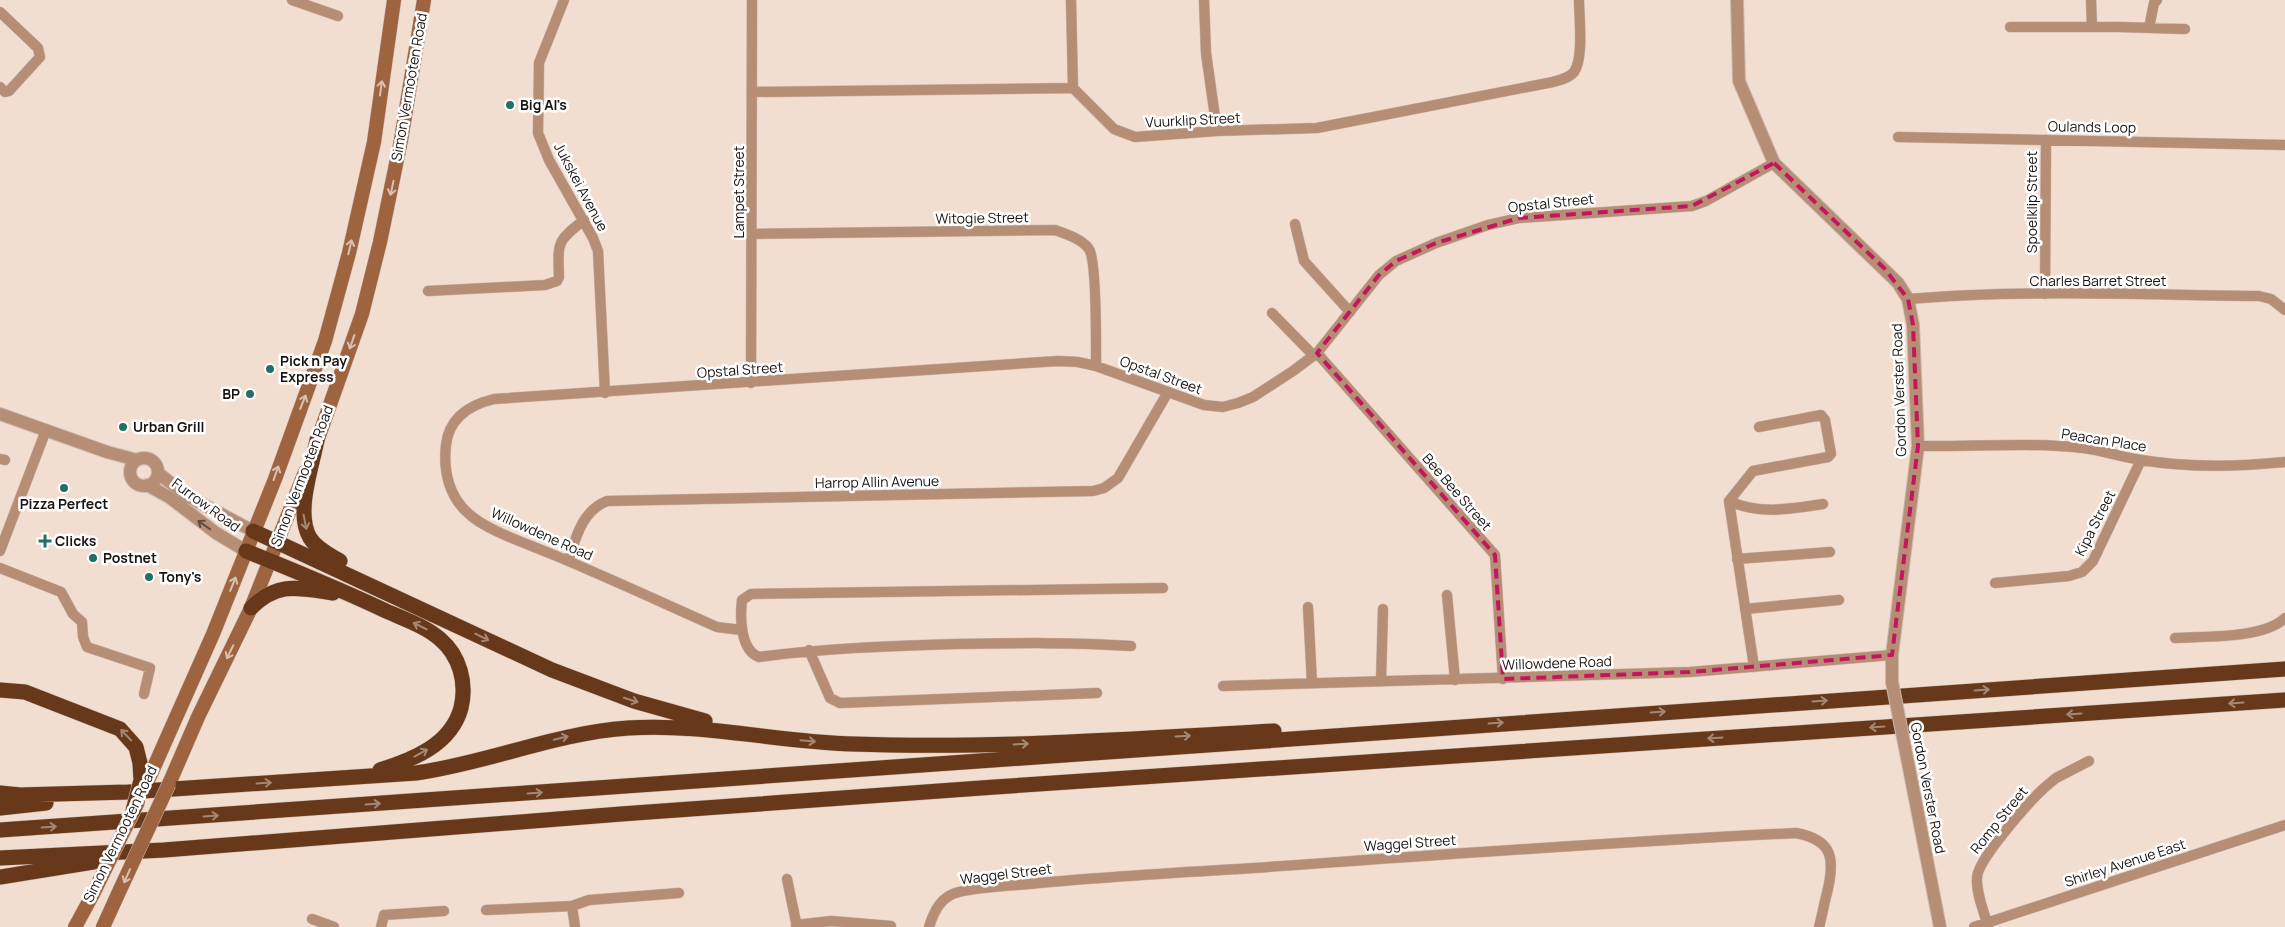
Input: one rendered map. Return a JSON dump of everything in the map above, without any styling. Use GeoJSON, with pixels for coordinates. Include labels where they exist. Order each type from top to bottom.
{"type":"FeatureCollection","features":[{"type":"Feature","properties":{"kind":"highway"},"geometry":{"type":"LineString","coordinates":[[318,440],[303,511],[310,539],[320,550],[422,608]]}},
{"type":"Feature","properties":{"kind":"highway"},"geometry":{"type":"LineString","coordinates":[[253,531],[578,681],[691,718],[760,735]]}},
{"type":"Feature","properties":{"kind":"highway"},"geometry":{"type":"LineString","coordinates":[[246,550],[355,596],[426,629],[440,639],[453,655],[460,668],[464,684],[460,712],[450,730],[438,743],[408,760],[359,776]]}},
{"type":"Feature","properties":{"kind":"highway"},"geometry":{"type":"LineString","coordinates":[[251,608],[262,596],[286,587],[355,596]]}},
{"type":"Feature","properties":{"kind":"highway"},"geometry":{"type":"LineString","coordinates":[[0,830],[1332,738],[1467,725],[2285,669]]}},
{"type":"Feature","properties":{"kind":"highway"},"geometry":{"type":"LineString","coordinates":[[0,690],[25,692],[120,729],[136,747],[140,762],[143,782],[134,811]]}},
{"type":"Feature","properties":{"kind":"highway"},"geometry":{"type":"LineString","coordinates":[[0,858],[164,850],[956,790],[2285,701]]}},
{"type":"Feature","properties":{"kind":"highway"},"geometry":{"type":"LineString","coordinates":[[0,793],[20,795],[128,792],[416,773],[442,770],[561,738],[607,730],[685,727],[850,744],[972,746],[1300,730],[1467,725]]}},
{"type":"Feature","properties":{"kind":"highway"},"geometry":{"type":"LineString","coordinates":[[0,808],[128,792]]}},
{"type":"Feature","properties":{"kind":"highway"},"geometry":{"type":"LineString","coordinates":[[0,877],[164,850]]}},
{"type":"Feature","properties":{"kind":"main road","name":"Simon Vermooten Road"},"geometry":{"type":"LineString","coordinates":[[143,782],[212,634],[312,380],[339,293],[374,142],[394,0]]}},
{"type":"Feature","properties":{"kind":"main road","name":"Simon Vermooten Road"},"geometry":{"type":"LineString","coordinates":[[103,927],[251,608],[318,440],[362,314],[380,242],[401,140],[424,0]]}},
{"type":"Feature","properties":{"kind":"main road","name":"Simon Vermooten Road"},"geometry":{"type":"LineString","coordinates":[[75,927],[134,811]]}},
{"type":"Feature","properties":{"kind":"street"},"geometry":{"type":"LineString","coordinates":[[293,0],[338,16]]}},
{"type":"Feature","properties":{"kind":"street","name":"Jukskei Avenue"},"geometry":{"type":"LineString","coordinates":[[564,0],[539,63],[538,132],[549,160],[584,220],[598,251],[605,393]]}},
{"type":"Feature","properties":{"kind":"street","name":"Lampet Street"},"geometry":{"type":"LineString","coordinates":[[751,383],[752,0]]}},
{"type":"Feature","properties":{"kind":"street"},"geometry":{"type":"LineString","coordinates":[[752,92],[1073,88],[1071,0]]}},
{"type":"Feature","properties":{"kind":"street"},"geometry":{"type":"LineString","coordinates":[[1204,0],[1206,53],[1218,131]]}},
{"type":"Feature","properties":{"kind":"street","name":"Vuurklip Street"},"geometry":{"type":"LineString","coordinates":[[1073,88],[1114,128],[1135,137],[1218,131],[1317,128],[1561,79],[1573,73],[1577,65],[1579,0]]}},
{"type":"Feature","properties":{"kind":"street","name":"Gordon Verster Road"},"geometry":{"type":"LineString","coordinates":[[1737,0],[1738,81],[1774,163],[1898,282],[1908,299],[1913,325],[1918,446],[1892,655],[1892,682],[1940,927]]}},
{"type":"Feature","properties":{"kind":"street"},"geometry":{"type":"LineString","coordinates":[[2091,0],[2092,27]]}},
{"type":"Feature","properties":{"kind":"street"},"geometry":{"type":"LineString","coordinates":[[2149,28],[2154,3],[2157,0]]}},
{"type":"Feature","properties":{"kind":"street"},"geometry":{"type":"LineString","coordinates":[[0,12],[38,48],[40,57],[9,91],[5,92],[0,87]]}},
{"type":"Feature","properties":{"kind":"street"},"geometry":{"type":"LineString","coordinates":[[2010,26],[2185,30]]}},
{"type":"Feature","properties":{"kind":"street","name":"Oulands Loop"},"geometry":{"type":"LineString","coordinates":[[1898,137],[2285,145]]}},
{"type":"Feature","properties":{"kind":"street","name":"Spoelklip Street"},"geometry":{"type":"LineString","coordinates":[[2046,140],[2046,294]]}},
{"type":"Feature","properties":{"kind":"street","name":"Opstal Street"},"geometry":{"type":"LineString","coordinates":[[494,399],[1058,361],[1078,362],[1096,366],[1204,405],[1224,406],[1253,396],[1315,354],[1379,275],[1396,261],[1436,243],[1488,224],[1519,218],[1692,206],[1774,163]]}},
{"type":"Feature","properties":{"kind":"street"},"geometry":{"type":"LineString","coordinates":[[428,291],[545,285],[557,281],[559,277],[559,244],[564,236],[584,220]]}},
{"type":"Feature","properties":{"kind":"street"},"geometry":{"type":"LineString","coordinates":[[1295,224],[1304,261],[1350,312]]}},
{"type":"Feature","properties":{"kind":"street","name":"Witogie Street"},"geometry":{"type":"LineString","coordinates":[[752,234],[1055,230],[1073,237],[1089,250],[1093,266],[1096,366]]}},
{"type":"Feature","properties":{"kind":"street","name":"Charles Barret Street"},"geometry":{"type":"LineString","coordinates":[[1908,299],[1944,296],[2046,294],[2258,296],[2271,299],[2285,310]]}},
{"type":"Feature","properties":{"kind":"street","name":"Bee Bee Street"},"geometry":{"type":"LineString","coordinates":[[1272,313],[1315,354],[1495,555],[1503,679]]}},
{"type":"Feature","properties":{"kind":"street","name":"Harrop Allin Avenue"},"geometry":{"type":"LineString","coordinates":[[568,560],[583,521],[598,505],[607,501],[1093,491],[1104,488],[1118,478],[1168,392]]}},
{"type":"Feature","properties":{"kind":"street","name":"Willowdene Road"},"geometry":{"type":"LineString","coordinates":[[494,399],[466,408],[450,430],[446,444],[445,457],[451,492],[470,516],[505,534],[717,627],[741,630]]}},
{"type":"Feature","properties":{"kind":"street"},"geometry":{"type":"LineString","coordinates":[[0,414],[107,452],[137,460],[146,458],[151,460],[157,465],[158,473],[156,479],[148,485],[136,483],[130,473],[107,452]]}},
{"type":"Feature","properties":{"kind":"street"},"geometry":{"type":"LineString","coordinates":[[1754,667],[1729,501],[1753,471],[1828,457],[1831,454],[1825,420],[1821,415],[1759,427]]}},
{"type":"Feature","properties":{"kind":"street"},"geometry":{"type":"LineString","coordinates":[[0,551],[46,430]]}},
{"type":"Feature","properties":{"kind":"street","name":"Peacan Place"},"geometry":{"type":"LineString","coordinates":[[1918,446],[2056,446],[2084,448],[2141,460],[2187,466],[2233,467],[2285,462]]}},
{"type":"Feature","properties":{"kind":"street"},"geometry":{"type":"LineString","coordinates":[[130,473],[132,465],[137,460]]}},
{"type":"Feature","properties":{"kind":"street","name":"Kipa Street"},"geometry":{"type":"LineString","coordinates":[[1995,583],[2069,576],[2087,569],[2093,561],[2141,460]]}},
{"type":"Feature","properties":{"kind":"street","name":"Furrow Road"},"geometry":{"type":"LineString","coordinates":[[158,473],[189,497],[253,531]]}},
{"type":"Feature","properties":{"kind":"street","name":"Furrow Road"},"geometry":{"type":"LineString","coordinates":[[148,485],[168,497],[216,534],[246,550]]}},
{"type":"Feature","properties":{"kind":"street"},"geometry":{"type":"LineString","coordinates":[[1729,501],[1745,508],[1770,511],[1823,504]]}},
{"type":"Feature","properties":{"kind":"street"},"geometry":{"type":"LineString","coordinates":[[1737,559],[1830,552]]}},
{"type":"Feature","properties":{"kind":"street"},"geometry":{"type":"LineString","coordinates":[[0,568],[61,592],[73,614],[82,622],[83,637],[87,647],[150,668],[144,694]]}},
{"type":"Feature","properties":{"kind":"street"},"geometry":{"type":"LineString","coordinates":[[1131,646],[1008,642],[875,646],[809,650],[759,657],[752,653],[741,630],[742,600],[751,594],[1163,588]]}},
{"type":"Feature","properties":{"kind":"street"},"geometry":{"type":"LineString","coordinates":[[1447,595],[1455,680]]}},
{"type":"Feature","properties":{"kind":"street"},"geometry":{"type":"LineString","coordinates":[[1745,609],[1839,600]]}},
{"type":"Feature","properties":{"kind":"street"},"geometry":{"type":"LineString","coordinates":[[1308,607],[1312,683]]}},
{"type":"Feature","properties":{"kind":"street"},"geometry":{"type":"LineString","coordinates":[[1381,681],[1383,609]]}},
{"type":"Feature","properties":{"kind":"street"},"geometry":{"type":"LineString","coordinates":[[2175,638],[2254,632],[2271,627],[2285,618]]}},
{"type":"Feature","properties":{"kind":"street"},"geometry":{"type":"LineString","coordinates":[[809,650],[830,698],[840,703],[1097,693]]}},
{"type":"Feature","properties":{"kind":"street","name":"Willowdene Road"},"geometry":{"type":"LineString","coordinates":[[1223,686],[1690,672],[1892,655]]}},
{"type":"Feature","properties":{"kind":"street","name":"Romp Street"},"geometry":{"type":"LineString","coordinates":[[1987,925],[1979,895],[1977,878],[1982,861],[2044,788],[2056,778],[2089,761]]}},
{"type":"Feature","properties":{"kind":"street","name":"Shirley Avenue East"},"geometry":{"type":"LineString","coordinates":[[1974,927],[1987,925],[2285,825]]}},
{"type":"Feature","properties":{"kind":"street","name":"Waggel Street"},"geometry":{"type":"LineString","coordinates":[[929,927],[933,915],[941,902],[958,892],[975,890],[1070,880],[1661,840],[1796,833],[1810,836],[1821,842],[1827,848],[1831,860],[1830,879],[1819,927]]}},
{"type":"Feature","properties":{"kind":"street"},"geometry":{"type":"LineString","coordinates":[[788,879],[797,926],[831,920],[891,926]]}},
{"type":"Feature","properties":{"kind":"street"},"geometry":{"type":"LineString","coordinates":[[486,910],[572,906],[589,900],[680,893]]}},
{"type":"Feature","properties":{"kind":"street"},"geometry":{"type":"LineString","coordinates":[[572,906],[575,927]]}},
{"type":"Feature","properties":{"kind":"street"},"geometry":{"type":"LineString","coordinates":[[381,927],[381,919],[384,915],[444,911]]}},
{"type":"Feature","properties":{"kind":"street"},"geometry":{"type":"LineString","coordinates":[[312,919],[334,927]]}},
{"type":"Feature","properties":{"kind":"highlighted area"},"geometry":{"type":"Polygon","coordinates":[[[1774,163],[1884,268],[1908,299],[1913,325],[1918,446],[1892,655],[1690,672],[1503,679],[1495,555],[1317,353],[1379,275],[1396,261],[1436,243],[1519,218],[1692,206],[1774,163]]]}},
{"type":"Feature","properties":{"kind":"place","name":"Big Al's"},"geometry":{"type":"Point","coordinates":[510,105]}},
{"type":"Feature","properties":{"kind":"place","name":"Pick n Pay Express"},"geometry":{"type":"Point","coordinates":[270,369]}},
{"type":"Feature","properties":{"kind":"place","name":"BP"},"geometry":{"type":"Point","coordinates":[250,394]}},
{"type":"Feature","properties":{"kind":"place","name":"Urban Grill"},"geometry":{"type":"Point","coordinates":[123,427]}},
{"type":"Feature","properties":{"kind":"place","name":"Pizza Perfect"},"geometry":{"type":"Point","coordinates":[64,488]}},
{"type":"Feature","properties":{"kind":"place","name":"Clicks"},"geometry":{"type":"Point","coordinates":[45,541]}},
{"type":"Feature","properties":{"kind":"place","name":"Postnet"},"geometry":{"type":"Point","coordinates":[93,558]}},
{"type":"Feature","properties":{"kind":"place","name":"Tony's"},"geometry":{"type":"Point","coordinates":[149,577]}}]}
